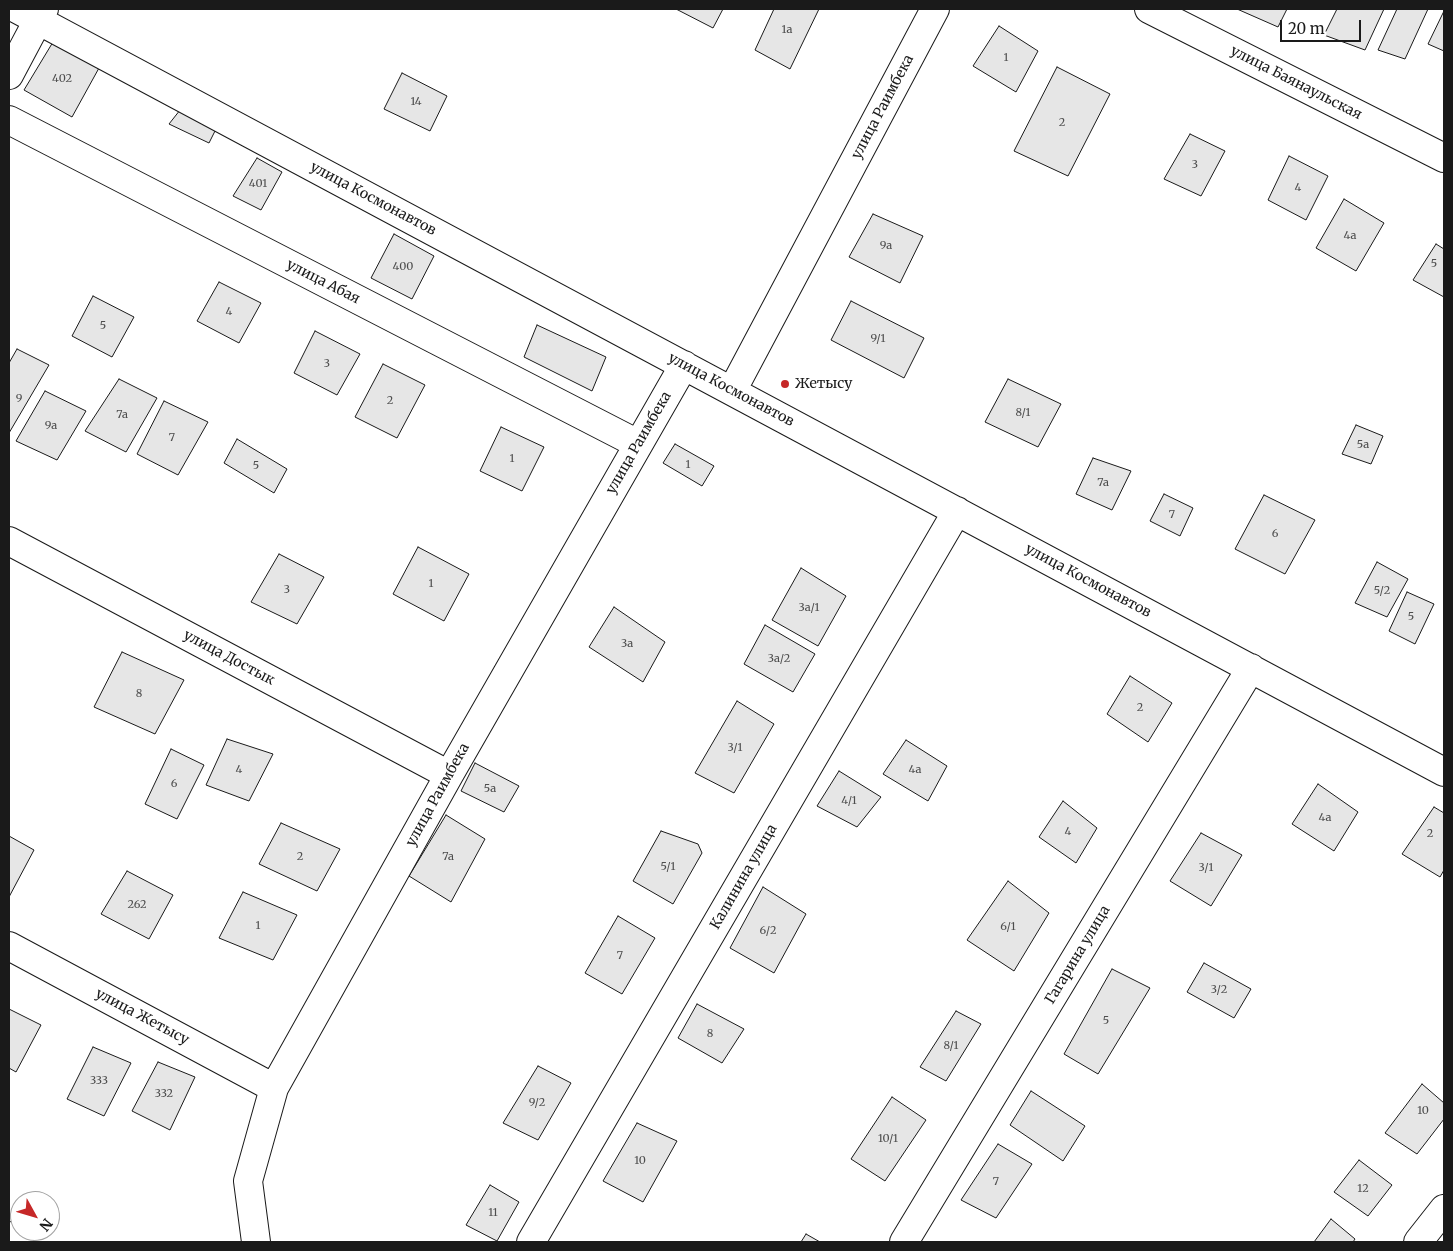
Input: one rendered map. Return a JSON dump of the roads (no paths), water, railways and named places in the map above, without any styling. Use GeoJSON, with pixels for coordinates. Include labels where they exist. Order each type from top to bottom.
{"type":"FeatureCollection","features":[{"type":"Feature","properties":{"kind":"street","name":"улица Раимбека"},"geometry":{"type":"LineString","coordinates":[[732,391],[935,9]]}},
{"type":"Feature","properties":{"kind":"street","name":"улица Баянаульская"},"geometry":{"type":"LineString","coordinates":[[1148,9],[1444,158]]}},
{"type":"Feature","properties":{"kind":"street","name":"улица Космонавтов"},"geometry":{"type":"LineString","coordinates":[[33,12],[732,391],[1444,772]]}},
{"type":"Feature","properties":{"kind":"street"},"geometry":{"type":"LineString","coordinates":[[9,75],[33,12]]}},
{"type":"Feature","properties":{"kind":"street","name":"улица Абая"},"geometry":{"type":"LineString","coordinates":[[9,120],[638,444]]}},
{"type":"Feature","properties":{"kind":"street","name":"улица Раимбека"},"geometry":{"type":"LineString","coordinates":[[256,1242],[248,1181],[274,1088],[449,775],[684,365]]}},
{"type":"Feature","properties":{"kind":"street","name":"Калинина улица"},"geometry":{"type":"LineString","coordinates":[[530,1242],[957,511]]}},
{"type":"Feature","properties":{"kind":"street","name":"улица Достык"},"geometry":{"type":"LineString","coordinates":[[9,541],[449,775]]}},
{"type":"Feature","properties":{"kind":"street","name":"Гагарина улица"},"geometry":{"type":"LineString","coordinates":[[904,1242],[1251,668]]}},
{"type":"Feature","properties":{"kind":"street","name":"улица Жетысу"},"geometry":{"type":"LineString","coordinates":[[9,946],[274,1088]]}},
{"type":"Feature","properties":{"kind":"street"},"geometry":{"type":"LineString","coordinates":[[1418,1242],[1444,1208]]}},
{"type":"Feature","properties":{"kind":"street"},"geometry":{"type":"LineString","coordinates":[[9,1236],[19,1242]]}},
{"type":"Feature","properties":{"kind":"place","name":"Жетысу"},"geometry":{"type":"Point","coordinates":[785,384]}}]}
